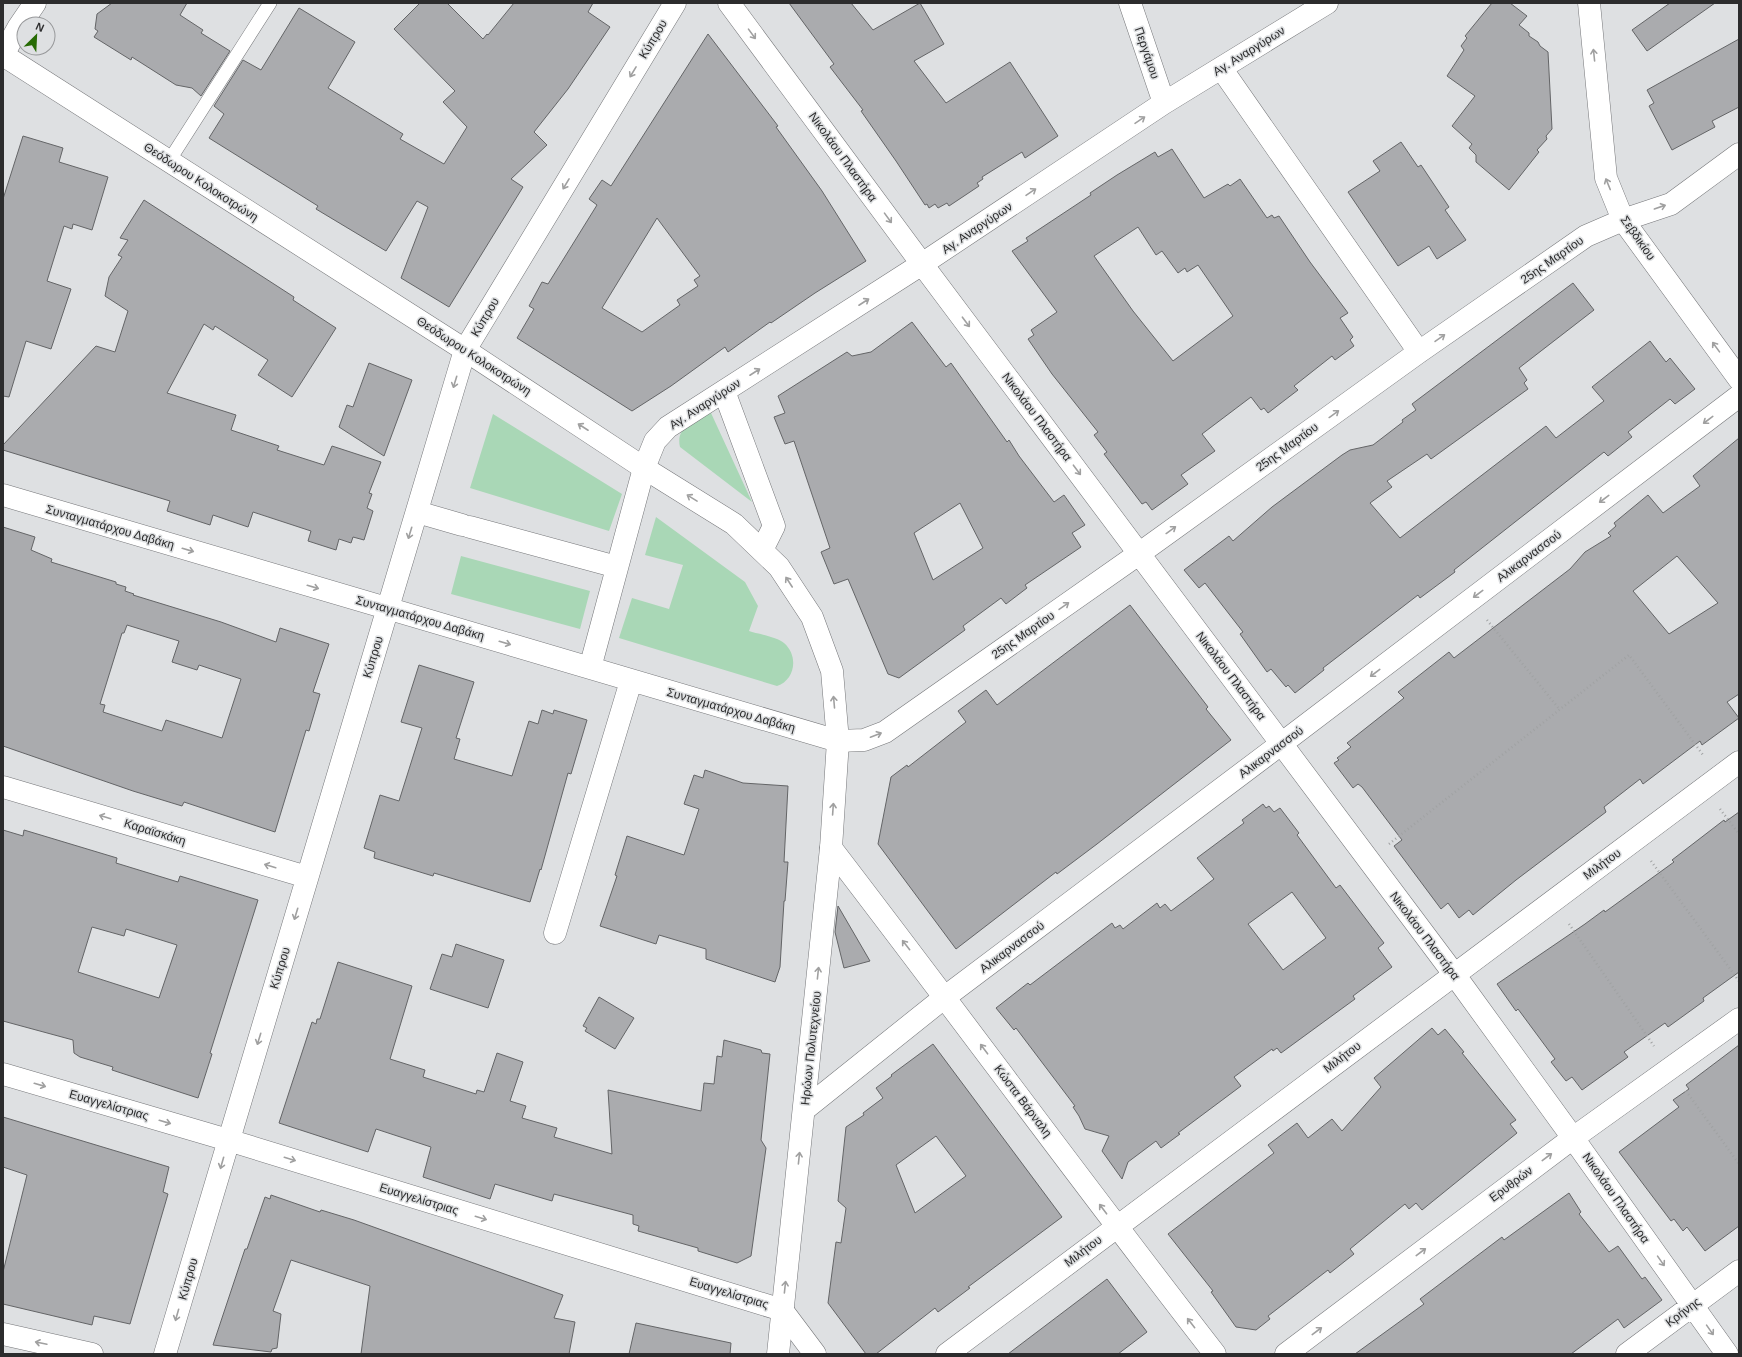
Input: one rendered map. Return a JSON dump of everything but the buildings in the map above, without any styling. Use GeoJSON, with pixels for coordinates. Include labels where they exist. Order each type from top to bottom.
{"type":"FeatureCollection","features":[{"type":"Feature","properties":{"kind":"street"},"geometry":{"type":"LineString","coordinates":[[3,55],[18,28],[35,3]]}},
{"type":"Feature","properties":{"kind":"street","name":"Κύπρου"},"geometry":{"type":"LineString","coordinates":[[165,1354],[465,350],[675,3]]}},
{"type":"Feature","properties":{"kind":"street","name":"Νικολάου Πλαστήρα"},"geometry":{"type":"LineString","coordinates":[[729,3],[922,264],[1454,974],[1727,1354]]}},
{"type":"Feature","properties":{"kind":"street","name":"Περγάμου"},"geometry":{"type":"LineString","coordinates":[[1130,3],[1164,103]]}},
{"type":"Feature","properties":{"kind":"street","name":"Αγ. Αναργύρων"},"geometry":{"type":"LineString","coordinates":[[590,668],[644,468],[655,441],[668,427],[922,264],[1164,103],[1327,3]]}},
{"type":"Feature","properties":{"kind":"street","name":"Σεβδικίου"},"geometry":{"type":"LineString","coordinates":[[1589,3],[1606,178],[1623,220],[1739,379]]}},
{"type":"Feature","properties":{"kind":"street","name":"Θεόδωρου Κολοκοτρώνη"},"geometry":{"type":"LineString","coordinates":[[3,55],[465,350],[644,468],[734,524],[779,567],[812,617],[832,672],[838,740]]}},
{"type":"Feature","properties":{"kind":"street"},"geometry":{"type":"LineString","coordinates":[[1221,68],[1420,352]]}},
{"type":"Feature","properties":{"kind":"street","name":"25ης Μαρτίου"},"geometry":{"type":"LineString","coordinates":[[838,740],[864,740],[885,732],[1586,236],[1623,220],[1671,204],[1739,154]]}},
{"type":"Feature","properties":{"kind":"street"},"geometry":{"type":"LineString","coordinates":[[724,391],[774,526],[762,550]]}},
{"type":"Feature","properties":{"kind":"street","name":"Αλικαρνασσού"},"geometry":{"type":"LineString","coordinates":[[805,1110],[945,997],[1739,396]]}},
{"type":"Feature","properties":{"kind":"street","name":"Συνταγματάρχου Δαβάκη"},"geometry":{"type":"LineString","coordinates":[[3,496],[631,681],[838,740]]}},
{"type":"Feature","properties":{"kind":"street"},"geometry":{"type":"LineString","coordinates":[[416,512],[617,568]]}},
{"type":"Feature","properties":{"kind":"street"},"geometry":{"type":"LineString","coordinates":[[555,933],[631,681]]}},
{"type":"Feature","properties":{"kind":"street","name":"Ηρώων Πολυτεχνείου"},"geometry":{"type":"LineString","coordinates":[[778,1354],[805,1110],[831,848],[838,740]]}},
{"type":"Feature","properties":{"kind":"street","name":"Μιλήτου"},"geometry":{"type":"LineString","coordinates":[[946,1354],[1739,762]]}},
{"type":"Feature","properties":{"kind":"street","name":"Καραϊσκάκη"},"geometry":{"type":"LineString","coordinates":[[3,787],[307,877]]}},
{"type":"Feature","properties":{"kind":"street","name":"Κώστα Βάρναλη"},"geometry":{"type":"LineString","coordinates":[[831,848],[945,997],[1116,1226],[1215,1354]]}},
{"type":"Feature","properties":{"kind":"street","name":"Ερυθρών"},"geometry":{"type":"LineString","coordinates":[[1286,1354],[1573,1138],[1739,1019]]}},
{"type":"Feature","properties":{"kind":"street","name":"Ευαγγελίστριας"},"geometry":{"type":"LineString","coordinates":[[3,1074],[228,1140],[782,1310],[815,1354]]}},
{"type":"Feature","properties":{"kind":"street","name":"Κρήνης"},"geometry":{"type":"LineString","coordinates":[[1627,1354],[1739,1271]]}},
{"type":"Feature","properties":{"kind":"street"},"geometry":{"type":"LineString","coordinates":[[3,1334],[92,1354]]}},
{"type":"Feature","properties":{"kind":"lane"},"geometry":{"type":"LineString","coordinates":[[168,161],[270,3]]}},
{"type":"Feature","properties":{"kind":"path"},"geometry":{"type":"LineString","coordinates":[[1471,600],[1560,710]]}},
{"type":"Feature","properties":{"kind":"path"},"geometry":{"type":"LineString","coordinates":[[1369,861],[1629,655],[1719,777]]}},
{"type":"Feature","properties":{"kind":"path"},"geometry":{"type":"LineString","coordinates":[[1649,859],[1739,981]]}},
{"type":"Feature","properties":{"kind":"path"},"geometry":{"type":"LineString","coordinates":[[1569,924],[1739,1164]]}},
{"type":"Feature","properties":{"kind":"green space"},"geometry":{"type":"Polygon","coordinates":[[[711,413],[752,502],[680,447],[679,440],[684,429],[693,421],[711,413]]]}},
{"type":"Feature","properties":{"kind":"green space"},"geometry":{"type":"Polygon","coordinates":[[[493,414],[622,494],[609,531],[470,488],[493,414]]]}},
{"type":"Feature","properties":{"kind":"green space"},"geometry":{"type":"Polygon","coordinates":[[[656,517],[745,582],[758,606],[749,631],[773,637],[781,641],[789,648],[792,654],[793,667],[788,679],[783,683],[777,686],[619,638],[632,598],[669,609],[683,565],[645,555],[656,517]]]}},
{"type":"Feature","properties":{"kind":"green space"},"geometry":{"type":"Polygon","coordinates":[[[461,556],[590,591],[580,629],[451,594],[461,556]]]}}]}
